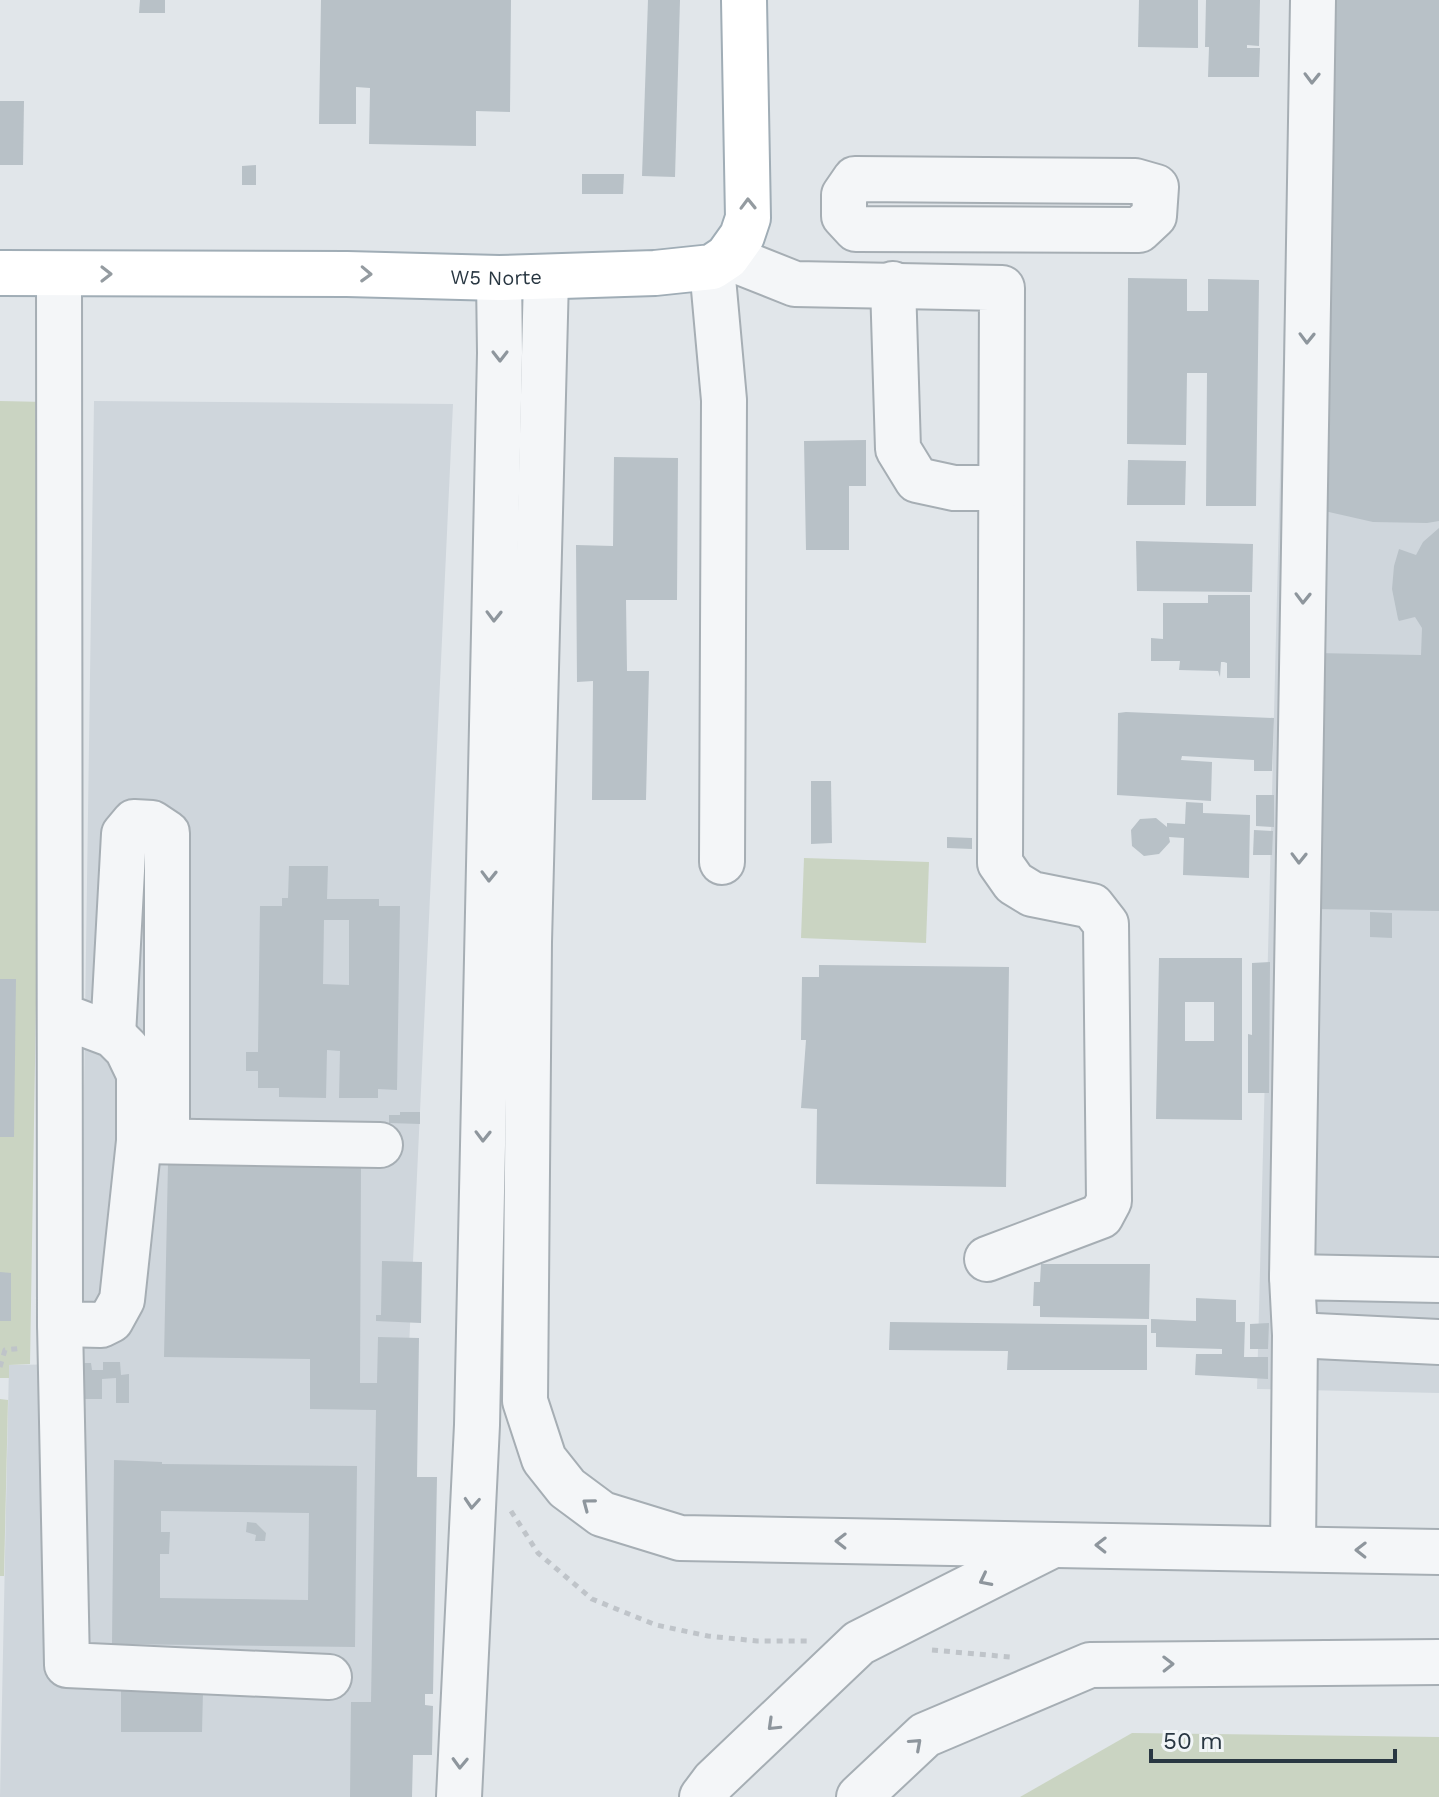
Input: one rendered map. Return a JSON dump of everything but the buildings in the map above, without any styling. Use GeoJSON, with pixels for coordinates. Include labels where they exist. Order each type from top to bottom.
{"type":"FeatureCollection","features":[{"type":"Feature","properties":{"kind":"main road"},"geometry":{"type":"LineString","coordinates":[[720,262],[742,236],[748,218],[744,0]]}},
{"type":"Feature","properties":{"kind":"main road","name":"W5 Norte"},"geometry":{"type":"LineString","coordinates":[[0,273],[546,278],[655,273],[720,262]]}},
{"type":"Feature","properties":{"kind":"street"},"geometry":{"type":"LineString","coordinates":[[1293,1549],[1295,1335],[1292,1277],[1313,0]]}},
{"type":"Feature","properties":{"kind":"street"},"geometry":{"type":"LineString","coordinates":[[855,179],[1135,181],[1156,187],[1154,216],[1139,230],[1002,231],[856,229],[844,216],[844,195],[855,179]]}},
{"type":"Feature","properties":{"kind":"street"},"geometry":{"type":"LineString","coordinates":[[987,1259],[1101,1216],[1109,1201],[1106,924],[1092,906],[1032,894],[1023,889],[1014,883],[1000,863],[1002,231]]}},
{"type":"Feature","properties":{"kind":"street"},"geometry":{"type":"LineString","coordinates":[[722,862],[724,400],[720,262],[795,284],[1002,288]]}},
{"type":"Feature","properties":{"kind":"street"},"geometry":{"type":"LineString","coordinates":[[59,274],[60,1015],[44,1336],[67,1665],[329,1677]]}},
{"type":"Feature","properties":{"kind":"street"},"geometry":{"type":"LineString","coordinates":[[459,1797],[477,1425],[499,278]]}},
{"type":"Feature","properties":{"kind":"street"},"geometry":{"type":"LineString","coordinates":[[546,278],[529,942],[525,1385],[528,1414],[544,1459],[567,1488],[602,1514],[680,1538],[1439,1552]]}},
{"type":"Feature","properties":{"kind":"street"},"geometry":{"type":"LineString","coordinates":[[893,284],[898,449],[917,480],[954,488],[1001,488]]}},
{"type":"Feature","properties":{"kind":"street"},"geometry":{"type":"LineString","coordinates":[[44,1336],[101,1325],[111,1320],[122,1300],[153,1141],[167,833],[152,823],[134,822],[124,834],[113,1035]]}},
{"type":"Feature","properties":{"kind":"street"},"geometry":{"type":"LineString","coordinates":[[60,1015],[113,1035],[127,1049],[139,1074],[153,1141]]}},
{"type":"Feature","properties":{"kind":"street"},"geometry":{"type":"LineString","coordinates":[[153,1141],[380,1145]]}},
{"type":"Feature","properties":{"kind":"street"},"geometry":{"type":"LineString","coordinates":[[1292,1277],[1439,1280]]}},
{"type":"Feature","properties":{"kind":"street"},"geometry":{"type":"LineString","coordinates":[[1295,1335],[1439,1342]]}},
{"type":"Feature","properties":{"kind":"street"},"geometry":{"type":"LineString","coordinates":[[702,1797],[714,1781],[859,1643],[1054,1544]]}},
{"type":"Feature","properties":{"kind":"street"},"geometry":{"type":"LineString","coordinates":[[859,1797],[925,1735],[1090,1665],[1439,1662]]}},
{"type":"Feature","properties":{"kind":"path"},"geometry":{"type":"LineString","coordinates":[[0,1367],[5,1350],[44,1336]]}},
{"type":"Feature","properties":{"kind":"path"},"geometry":{"type":"LineString","coordinates":[[508,1506],[538,1553],[592,1599],[656,1625],[708,1636],[757,1641],[859,1643]]}},
{"type":"Feature","properties":{"kind":"path"},"geometry":{"type":"LineString","coordinates":[[921,1649],[1013,1658]]}},
{"type":"Feature","properties":{"kind":"shaded area"},"geometry":{"type":"Polygon","coordinates":[[[1292,0],[1439,0],[1439,1393],[1257,1389],[1292,0]]]}},
{"type":"Feature","properties":{"kind":"shaded area"},"geometry":{"type":"Polygon","coordinates":[[[94,401],[453,404],[388,1797],[0,1797],[9,1365],[80,1364],[94,401]]]}},
{"type":"Feature","properties":{"kind":"green space"},"geometry":{"type":"Polygon","coordinates":[[[0,401],[46,402],[30,1364],[9,1365],[9,1378],[0,1378],[0,401]]]}},
{"type":"Feature","properties":{"kind":"green space"},"geometry":{"type":"Polygon","coordinates":[[[804,858],[929,862],[926,943],[801,938],[804,858]]]}},
{"type":"Feature","properties":{"kind":"green space"},"geometry":{"type":"Polygon","coordinates":[[[0,1399],[8,1400],[4,1576],[0,1576],[0,1399]]]}},
{"type":"Feature","properties":{"kind":"green space"},"geometry":{"type":"Polygon","coordinates":[[[1132,1733],[1439,1737],[1439,1797],[1020,1797],[1132,1733]]]}}]}
